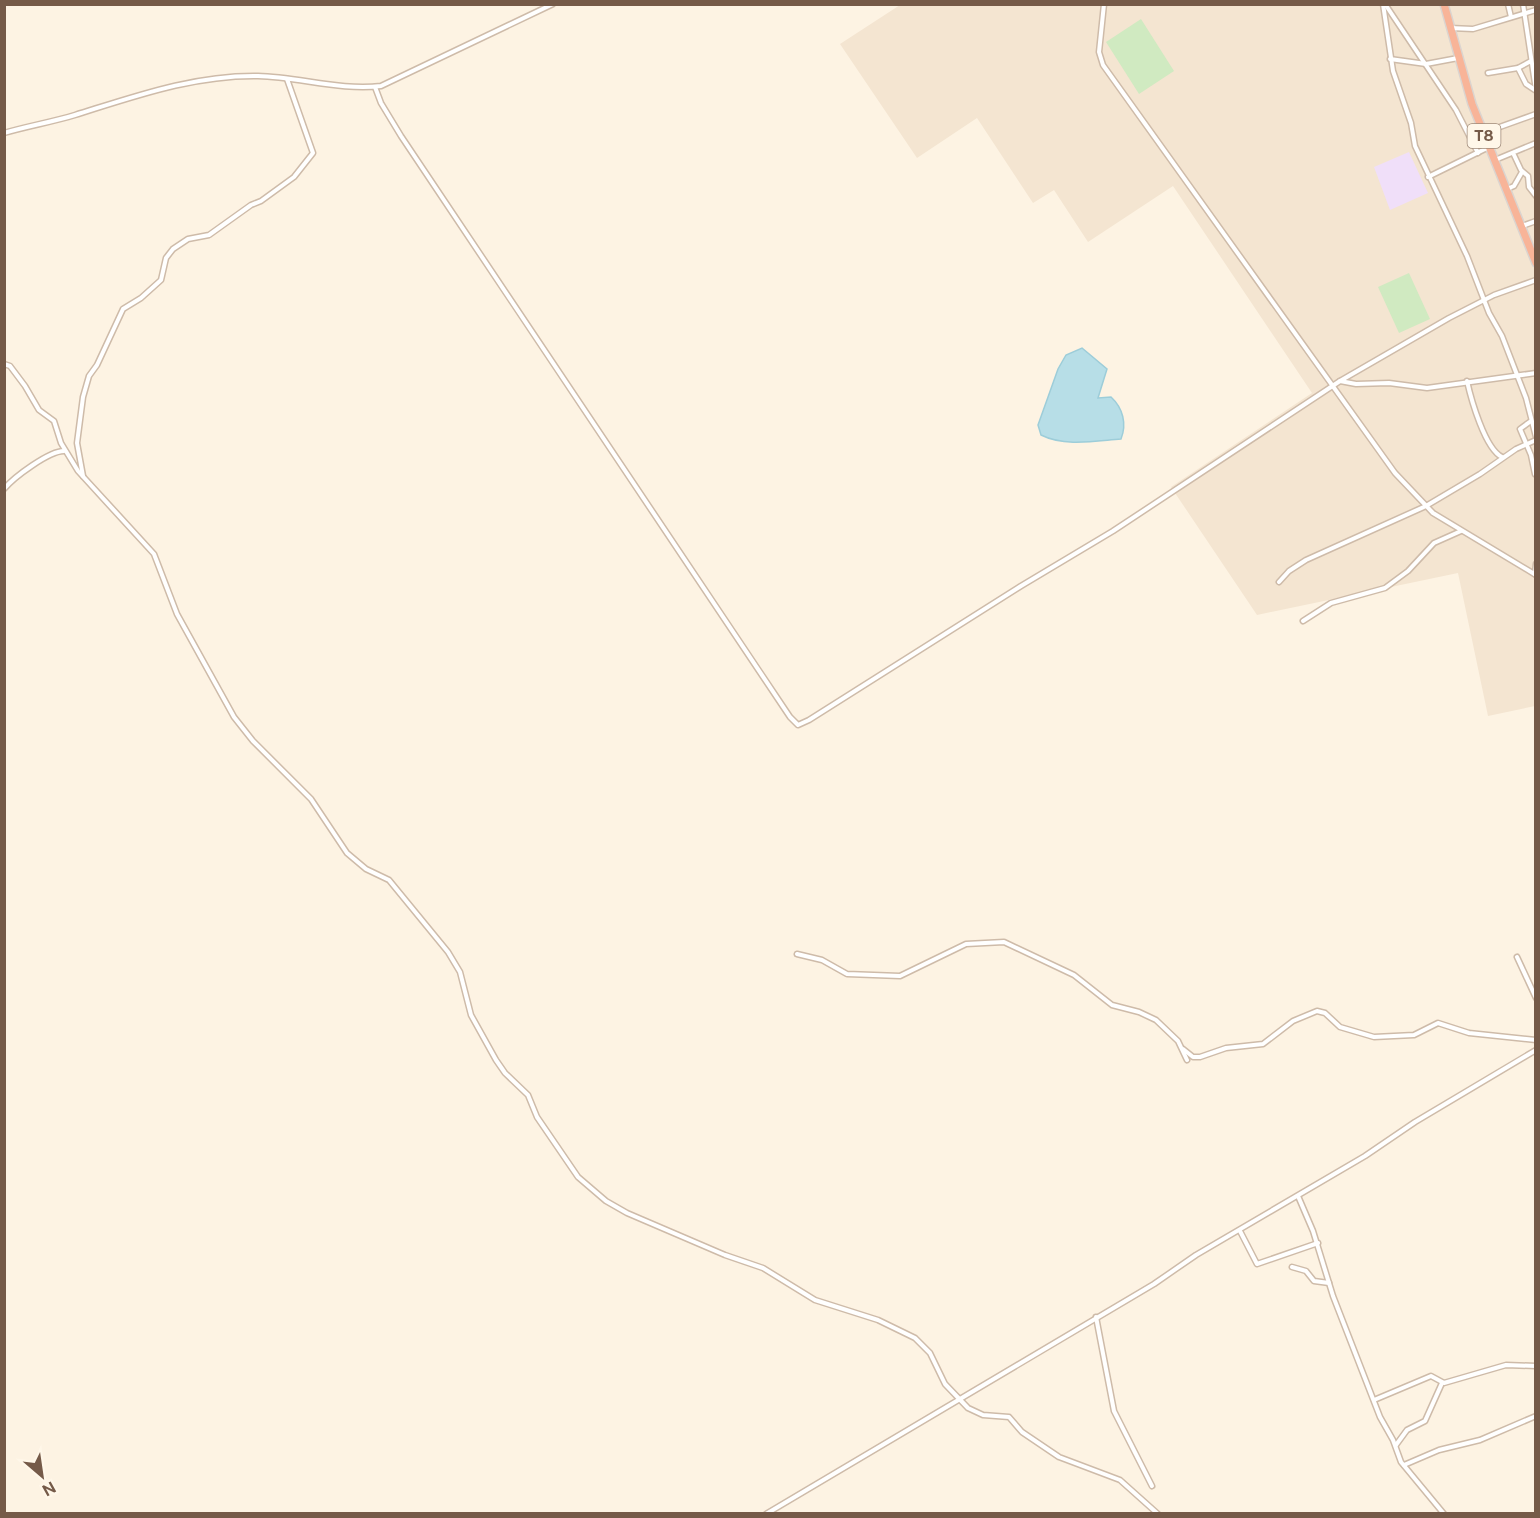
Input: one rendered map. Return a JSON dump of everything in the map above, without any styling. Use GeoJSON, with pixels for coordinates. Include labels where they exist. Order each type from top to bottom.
{"type":"FeatureCollection","features":[{"type":"Feature","properties":{"kind":"highway","name":"T8"},"geometry":{"type":"LineString","coordinates":[[1444,4],[1458,58],[1483,133],[1536,263]]}},
{"type":"Feature","properties":{"kind":"street"},"geometry":{"type":"LineString","coordinates":[[4,133],[176,84],[257,76],[358,88],[375,87],[408,76],[553,4]]}},
{"type":"Feature","properties":{"kind":"street"},"geometry":{"type":"LineString","coordinates":[[1104,4],[1099,52],[1103,66],[1395,473],[1411,493],[1432,513],[1535,575],[1536,564]]}},
{"type":"Feature","properties":{"kind":"street"},"geometry":{"type":"LineString","coordinates":[[1279,582],[1289,571],[1306,560],[1426,506],[1480,474],[1502,457],[1536,439],[1503,336],[1484,300],[1467,256],[1415,146],[1412,123],[1390,59],[1384,4]]}},
{"type":"Feature","properties":{"kind":"street"},"geometry":{"type":"LineString","coordinates":[[1384,4],[1464,123],[1478,153]]}},
{"type":"Feature","properties":{"kind":"street"},"geometry":{"type":"LineString","coordinates":[[1508,4],[1511,17]]}},
{"type":"Feature","properties":{"kind":"street"},"geometry":{"type":"LineString","coordinates":[[1523,4],[1536,90]]}},
{"type":"Feature","properties":{"kind":"street"},"geometry":{"type":"LineString","coordinates":[[1449,27],[1473,29],[1536,10]]}},
{"type":"Feature","properties":{"kind":"street"},"geometry":{"type":"LineString","coordinates":[[1390,59],[1426,64],[1458,58]]}},
{"type":"Feature","properties":{"kind":"street"},"geometry":{"type":"LineString","coordinates":[[1488,74],[1518,68],[1531,61]]}},
{"type":"Feature","properties":{"kind":"street"},"geometry":{"type":"LineString","coordinates":[[1518,68],[1526,84],[1536,90]]}},
{"type":"Feature","properties":{"kind":"street"},"geometry":{"type":"LineString","coordinates":[[83,476],[77,443],[83,397],[88,376],[111,336],[121,312],[161,280],[166,258],[173,249],[188,239],[209,235],[251,205],[261,201],[294,177],[313,153],[287,79]]}},
{"type":"Feature","properties":{"kind":"street"},"geometry":{"type":"LineString","coordinates":[[375,87],[381,103],[401,136],[672,543],[798,724],[809,720],[875,681],[1021,586],[1113,531],[1340,381],[1484,300],[1536,280]]}},
{"type":"Feature","properties":{"kind":"street"},"geometry":{"type":"LineString","coordinates":[[1483,133],[1536,114]]}},
{"type":"Feature","properties":{"kind":"street"},"geometry":{"type":"LineString","coordinates":[[1495,160],[1514,155],[1536,143]]}},
{"type":"Feature","properties":{"kind":"street"},"geometry":{"type":"LineString","coordinates":[[1428,177],[1489,147]]}},
{"type":"Feature","properties":{"kind":"street"},"geometry":{"type":"LineString","coordinates":[[1514,155],[1522,172],[1528,176],[1529,187],[1536,196]]}},
{"type":"Feature","properties":{"kind":"street"},"geometry":{"type":"LineString","coordinates":[[1507,190],[1514,186],[1522,172]]}},
{"type":"Feature","properties":{"kind":"street"},"geometry":{"type":"LineString","coordinates":[[1520,226],[1535,223]]}},
{"type":"Feature","properties":{"kind":"street"},"geometry":{"type":"LineString","coordinates":[[4,364],[10,366],[23,382],[39,410],[54,422],[65,451],[83,476],[154,554],[192,645],[240,725],[311,799],[347,853],[366,869],[389,880],[448,952],[460,972],[471,1015],[496,1060],[505,1073],[528,1095],[537,1117],[578,1177],[606,1202],[627,1213],[770,1271],[815,1300],[878,1320],[915,1338],[930,1353],[945,1384],[968,1408],[979,1414],[1010,1417],[1022,1432],[1059,1457],[1115,1477],[1158,1514]]}},
{"type":"Feature","properties":{"kind":"street"},"geometry":{"type":"LineString","coordinates":[[1340,381],[1356,384],[1389,383],[1427,388],[1536,373]]}},
{"type":"Feature","properties":{"kind":"street"},"geometry":{"type":"LineString","coordinates":[[1467,381],[1479,420],[1495,454],[1502,457]]}},
{"type":"Feature","properties":{"kind":"street"},"geometry":{"type":"LineString","coordinates":[[1532,421],[1520,429],[1531,455],[1535,475]]}},
{"type":"Feature","properties":{"kind":"street"},"geometry":{"type":"LineString","coordinates":[[4,489],[16,477],[53,453],[65,451]]}},
{"type":"Feature","properties":{"kind":"street"},"geometry":{"type":"LineString","coordinates":[[1303,621],[1331,603],[1385,588],[1408,571],[1434,543],[1461,531]]}},
{"type":"Feature","properties":{"kind":"street"},"geometry":{"type":"LineString","coordinates":[[797,954],[822,960],[847,974],[900,976],[966,944],[987,941],[1004,942],[1074,975],[1105,1002],[1156,1020],[1178,1041],[1188,1060]]}},
{"type":"Feature","properties":{"kind":"street"},"geometry":{"type":"LineString","coordinates":[[1517,957],[1536,998]]}},
{"type":"Feature","properties":{"kind":"street"},"geometry":{"type":"LineString","coordinates":[[1182,1049],[1193,1057],[1200,1057],[1226,1048],[1263,1044],[1293,1021],[1317,1011],[1325,1013],[1340,1027],[1374,1037],[1414,1035],[1438,1023],[1470,1033],[1536,1040]]}},
{"type":"Feature","properties":{"kind":"street"},"geometry":{"type":"LineString","coordinates":[[766,1514],[1240,1231],[1536,1050]]}},
{"type":"Feature","properties":{"kind":"street"},"geometry":{"type":"LineString","coordinates":[[1298,1196],[1318,1243],[1329,1283],[1374,1400],[1395,1446],[1404,1465],[1444,1514]]}},
{"type":"Feature","properties":{"kind":"street"},"geometry":{"type":"LineString","coordinates":[[1240,1231],[1257,1264],[1318,1243]]}},
{"type":"Feature","properties":{"kind":"street"},"geometry":{"type":"LineString","coordinates":[[1293,1267],[1306,1271],[1314,1281],[1329,1283]]}},
{"type":"Feature","properties":{"kind":"street"},"geometry":{"type":"LineString","coordinates":[[1096,1317],[1114,1411],[1152,1486]]}},
{"type":"Feature","properties":{"kind":"street"},"geometry":{"type":"LineString","coordinates":[[1374,1400],[1428,1377],[1442,1383],[1510,1365],[1536,1366]]}},
{"type":"Feature","properties":{"kind":"street"},"geometry":{"type":"LineString","coordinates":[[1395,1446],[1407,1431],[1425,1421],[1442,1383]]}},
{"type":"Feature","properties":{"kind":"street"},"geometry":{"type":"LineString","coordinates":[[1404,1465],[1439,1450],[1480,1440],[1536,1416]]}},
{"type":"Feature","properties":{"kind":"shaded area"},"geometry":{"type":"Polygon","coordinates":[[[900,5],[1535,5],[1535,706],[1488,716],[1458,573],[1257,615],[1171,487],[1312,393],[1173,186],[1088,242],[1054,190],[1033,203],[977,118],[917,158],[840,44],[900,5]]]}},
{"type":"Feature","properties":{"kind":"shaded area"},"geometry":{"type":"Polygon","coordinates":[[[1409,152],[1428,193],[1390,210],[1374,167],[1409,152]]]}},
{"type":"Feature","properties":{"kind":"green space"},"geometry":{"type":"Polygon","coordinates":[[[1141,19],[1174,71],[1139,94],[1106,42],[1141,19]]]}},
{"type":"Feature","properties":{"kind":"green space"},"geometry":{"type":"Polygon","coordinates":[[[1409,273],[1430,319],[1399,333],[1378,287],[1409,273]]]}},
{"type":"Feature","properties":{"kind":"water"},"geometry":{"type":"Polygon","coordinates":[[[1082,348],[1107,369],[1098,398],[1111,397],[1118,406],[1124,422],[1121,439],[1070,442],[1041,435],[1038,425],[1058,369],[1066,355],[1082,348]]]}}]}
